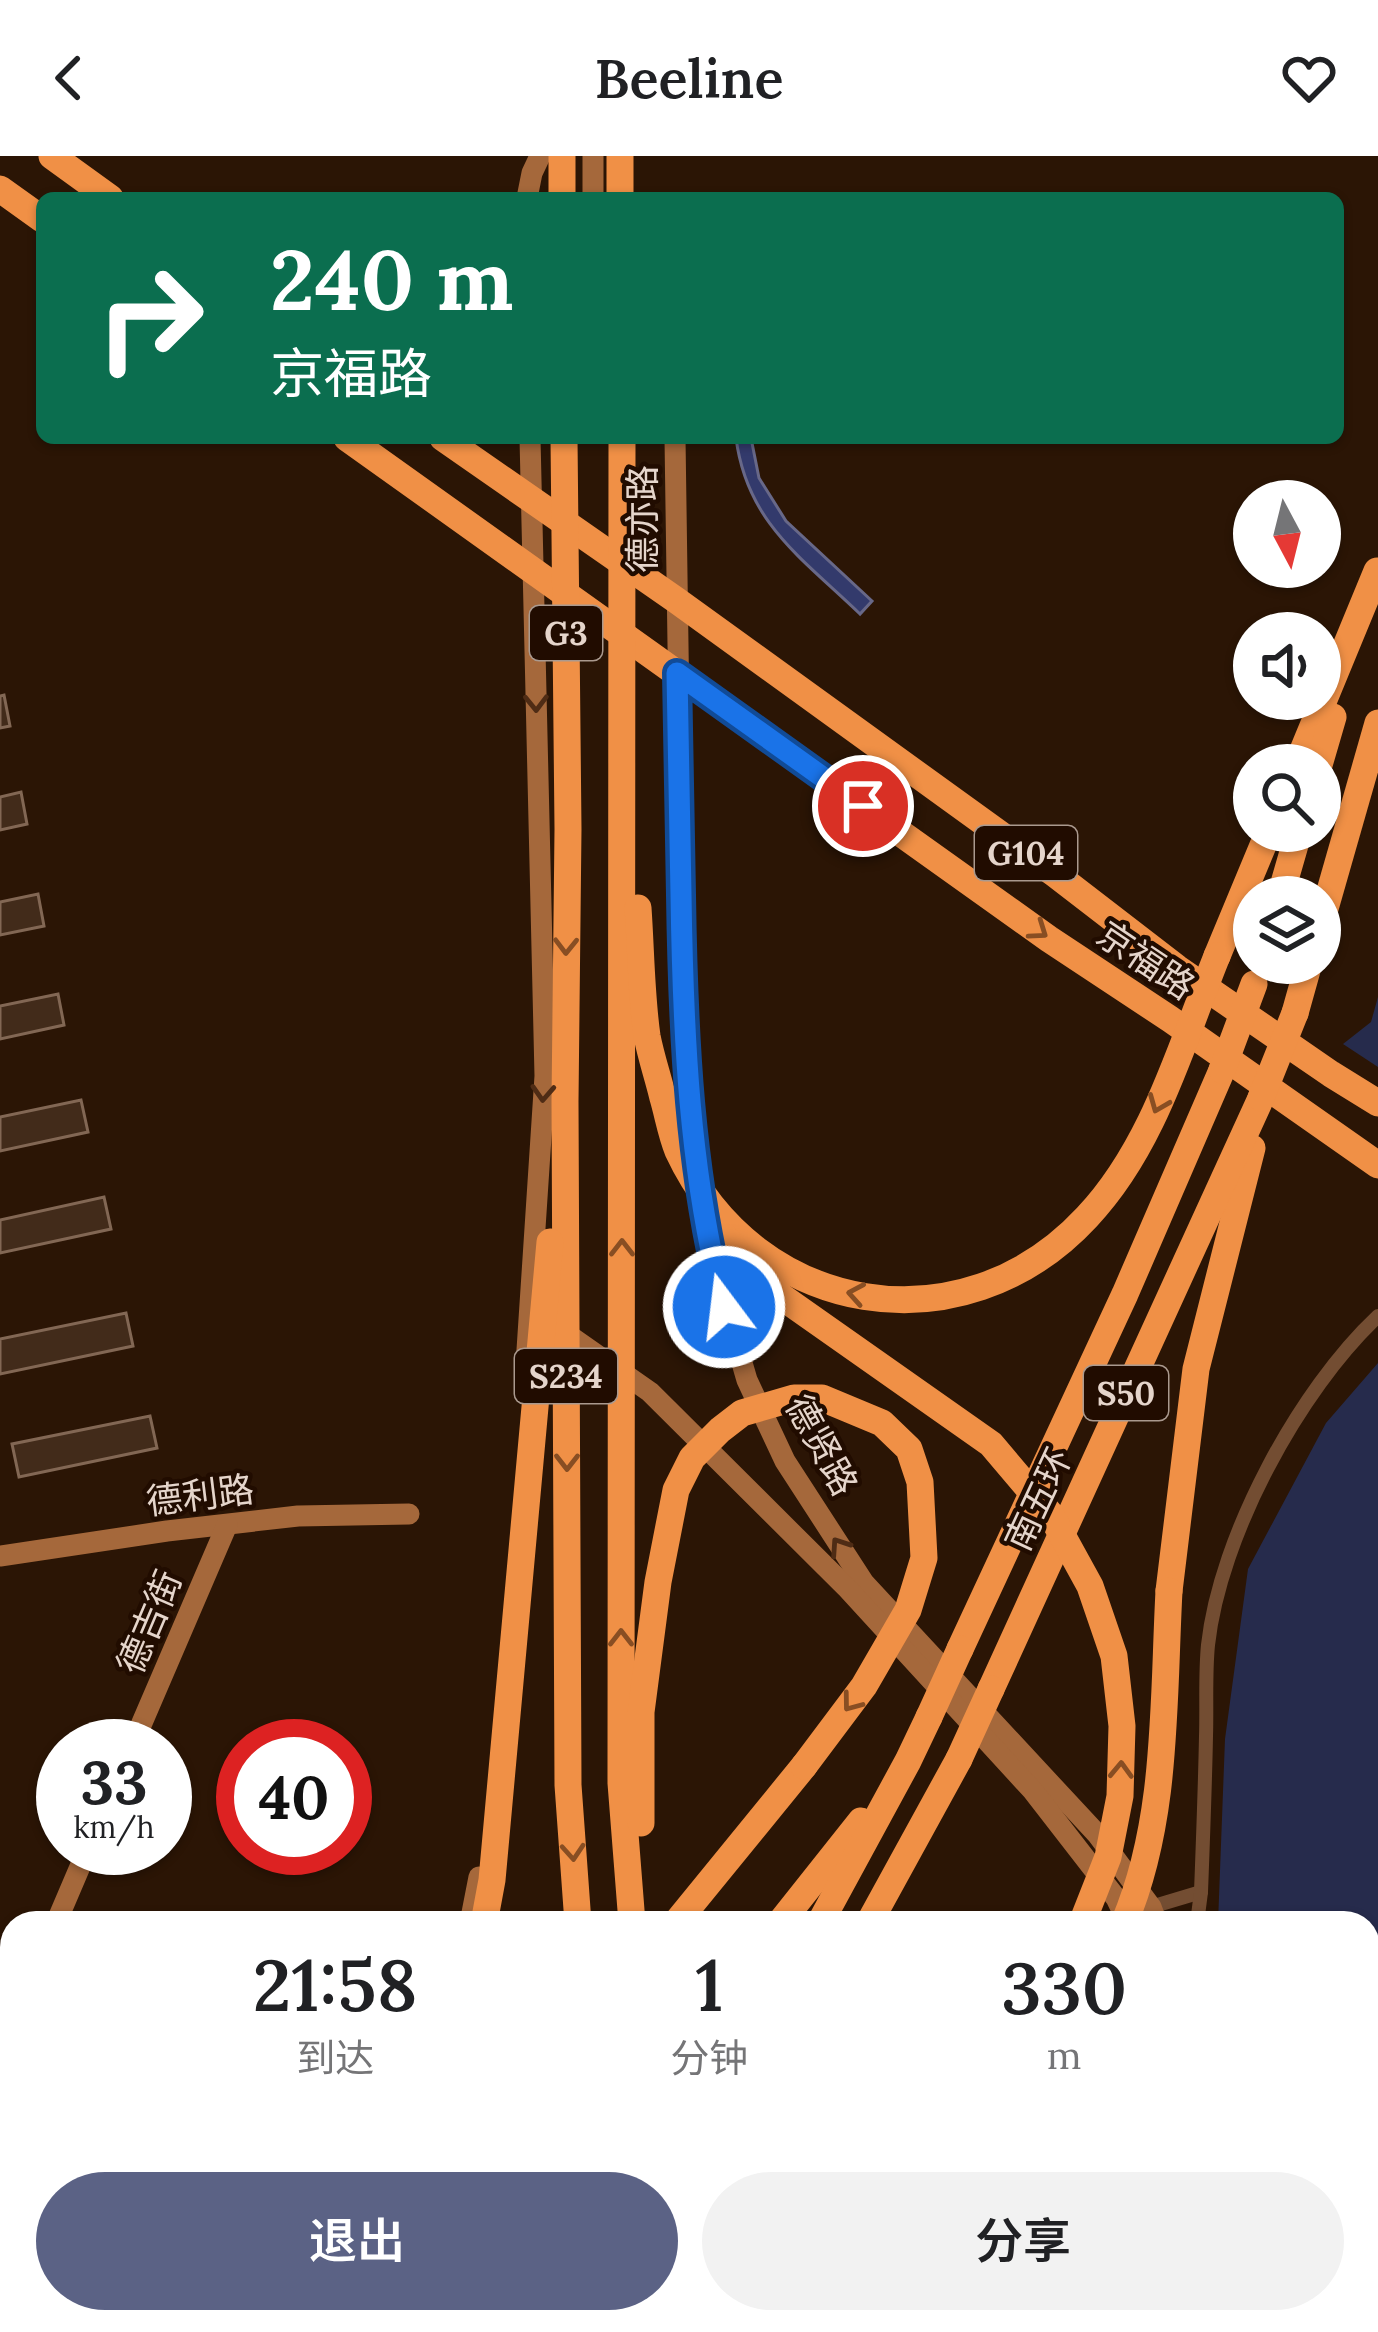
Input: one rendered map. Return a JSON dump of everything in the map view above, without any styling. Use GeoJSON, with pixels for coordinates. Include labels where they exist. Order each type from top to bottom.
{"type":"FeatureCollection","features":[{"type":"Feature","properties":{"kind":"highway"},"geometry":{"type":"LineString","coordinates":[[52,156],[102,192]]}},
{"type":"Feature","properties":{"kind":"highway"},"geometry":{"type":"LineString","coordinates":[[562,156],[562,192]]}},
{"type":"Feature","properties":{"kind":"highway"},"geometry":{"type":"LineString","coordinates":[[620,156],[620,192]]}},
{"type":"Feature","properties":{"kind":"highway"},"geometry":{"type":"LineString","coordinates":[[0,189],[36,215]]}},
{"type":"Feature","properties":{"kind":"highway","name":"京福路"},"geometry":{"type":"LineString","coordinates":[[355,444],[1049,939],[1378,1165]]}},
{"type":"Feature","properties":{"kind":"highway","name":"京福路"},"geometry":{"type":"LineString","coordinates":[[450,444],[676,600],[1177,968],[1378,1103]]}},
{"type":"Feature","properties":{"kind":"highway","name":"G3"},"geometry":{"type":"LineString","coordinates":[[564,444],[568,829]]}},
{"type":"Feature","properties":{"kind":"highway","name":"G3"},"geometry":{"type":"LineString","coordinates":[[622,444],[622,828]]}},
{"type":"Feature","properties":{"kind":"highway"},"geometry":{"type":"LineString","coordinates":[[1306,744],[1377,568]]}},
{"type":"Feature","properties":{"kind":"highway"},"geometry":{"type":"LineString","coordinates":[[1325,744],[1377,568]]}},
{"type":"Feature","properties":{"kind":"highway"},"geometry":{"type":"LineString","coordinates":[[622,692],[647,1037],[676,1146],[701,1194],[749,1268],[782,1297],[991,1444],[1051,1515],[1090,1586],[1114,1656],[1122,1726],[1120,1796],[1108,1858],[1087,1911]]}},
{"type":"Feature","properties":{"kind":"highway"},"geometry":{"type":"LineString","coordinates":[[1334,876],[1378,723]]}},
{"type":"Feature","properties":{"kind":"highway","name":"S234"},"geometry":{"type":"LineString","coordinates":[[622,828],[621,1783],[635,1911]]}},
{"type":"Feature","properties":{"kind":"highway","name":"S234"},"geometry":{"type":"LineString","coordinates":[[568,829],[568,1785],[577,1911]]}},
{"type":"Feature","properties":{"kind":"highway"},"geometry":{"type":"LineString","coordinates":[[701,1194],[765,1255],[838,1292],[884,1300],[959,1295],[1028,1266],[1088,1216],[1119,1178],[1148,1126],[1260,852]]}},
{"type":"Feature","properties":{"kind":"highway","name":"南五环"},"geometry":{"type":"LineString","coordinates":[[827,1911],[908,1761],[1125,1294],[1222,1070],[1253,984]]}},
{"type":"Feature","properties":{"kind":"highway","name":"南五环"},"geometry":{"type":"LineString","coordinates":[[876,1911],[959,1759],[1261,1098],[1304,984]]}},
{"type":"Feature","properties":{"kind":"highway"},"geometry":{"type":"LineString","coordinates":[[1130,1911],[1153,1827],[1168,1591],[1196,1369],[1261,1098]]}},
{"type":"Feature","properties":{"kind":"highway"},"geometry":{"type":"LineString","coordinates":[[486,1911],[565,1101]]}},
{"type":"Feature","properties":{"kind":"highway"},"geometry":{"type":"LineString","coordinates":[[636,1911],[641,1712],[676,1490],[692,1458],[742,1413],[794,1398],[822,1398],[882,1423],[909,1449],[920,1482],[924,1558],[908,1610],[864,1686],[686,1911]]}},
{"type":"Feature","properties":{"kind":"highway"},"geometry":{"type":"LineString","coordinates":[[789,1911],[908,1761]]}},
{"type":"Feature","properties":{"kind":"street"},"geometry":{"type":"LineString","coordinates":[[528,192],[540,156]]}},
{"type":"Feature","properties":{"kind":"street"},"geometry":{"type":"LineString","coordinates":[[592,192],[593,156]]}},
{"type":"Feature","properties":{"kind":"street"},"geometry":{"type":"LineString","coordinates":[[472,1911],[485,1848],[513,1573],[544,1076],[530,444]]}},
{"type":"Feature","properties":{"kind":"street","name":"德亦路"},"geometry":{"type":"LineString","coordinates":[[675,444],[676,600]]}},
{"type":"Feature","properties":{"kind":"street","name":"德贤路"},"geometry":{"type":"LineString","coordinates":[[676,600],[682,988],[690,1115],[707,1243],[747,1381],[785,1461],[864,1583],[1097,1834],[1151,1911]]}},
{"type":"Feature","properties":{"kind":"street","name":"德贤路"},"geometry":{"type":"LineString","coordinates":[[530,1308],[650,1392],[846,1587],[1033,1791],[1117,1898],[1122,1911]]}},
{"type":"Feature","properties":{"kind":"street"},"geometry":{"type":"LineString","coordinates":[[1199,1911],[1208,1643],[1226,1567],[1267,1468],[1314,1391],[1354,1338],[1378,1316]]}},
{"type":"Feature","properties":{"kind":"street","name":"德利路"},"geometry":{"type":"LineString","coordinates":[[0,1556],[298,1516],[409,1514]]}},
{"type":"Feature","properties":{"kind":"street","name":"德吉街"},"geometry":{"type":"LineString","coordinates":[[144,1719],[227,1525]]}},
{"type":"Feature","properties":{"kind":"street"},"geometry":{"type":"LineString","coordinates":[[61,1911],[76,1875]]}},
{"type":"Feature","properties":{"kind":"street"},"geometry":{"type":"LineString","coordinates":[[1162,1911],[1201,1892]]}},
{"type":"Feature","properties":{"kind":"shaded area"},"geometry":{"type":"Polygon","coordinates":[[[737,444],[752,444],[759,478],[786,521],[872,601],[860,614],[780,537],[742,468],[737,444]]]}},
{"type":"Feature","properties":{"kind":"shaded area"},"geometry":{"type":"Polygon","coordinates":[[[1378,997],[1378,1067],[1343,1044],[1371,1022],[1378,997]]]}},
{"type":"Feature","properties":{"kind":"shaded area"},"geometry":{"type":"Polygon","coordinates":[[[1378,1363],[1378,1911],[1218,1911],[1225,1739],[1248,1569],[1326,1423],[1378,1363]]]}},
{"type":"Feature","properties":{"kind":"building"},"geometry":{"type":"Polygon","coordinates":[[[4,695],[10,726],[0,728],[0,696],[4,695]]]}},
{"type":"Feature","properties":{"kind":"building"},"geometry":{"type":"Polygon","coordinates":[[[21,792],[27,824],[0,830],[0,797],[21,792]]]}},
{"type":"Feature","properties":{"kind":"building"},"geometry":{"type":"Polygon","coordinates":[[[38,894],[44,926],[0,935],[0,902],[38,894]]]}},
{"type":"Feature","properties":{"kind":"building"},"geometry":{"type":"Polygon","coordinates":[[[58,994],[64,1025],[0,1039],[0,1006],[58,994]]]}},
{"type":"Feature","properties":{"kind":"building"},"geometry":{"type":"Polygon","coordinates":[[[81,1100],[88,1132],[0,1151],[0,1117],[81,1100]]]}},
{"type":"Feature","properties":{"kind":"building"},"geometry":{"type":"Polygon","coordinates":[[[104,1197],[111,1229],[0,1253],[0,1220],[104,1197]]]}},
{"type":"Feature","properties":{"kind":"building"},"geometry":{"type":"Polygon","coordinates":[[[126,1313],[133,1346],[0,1374],[0,1339],[126,1313]]]}},
{"type":"Feature","properties":{"kind":"building"},"geometry":{"type":"Polygon","coordinates":[[[150,1416],[157,1448],[19,1477],[12,1444],[150,1416]]]}},
{"type":"Feature","properties":{"kind":"route"},"geometry":{"type":"LineString","coordinates":[[724,1307],[707,1243],[690,1115],[682,988],[677,673],[863,806]]}}]}
